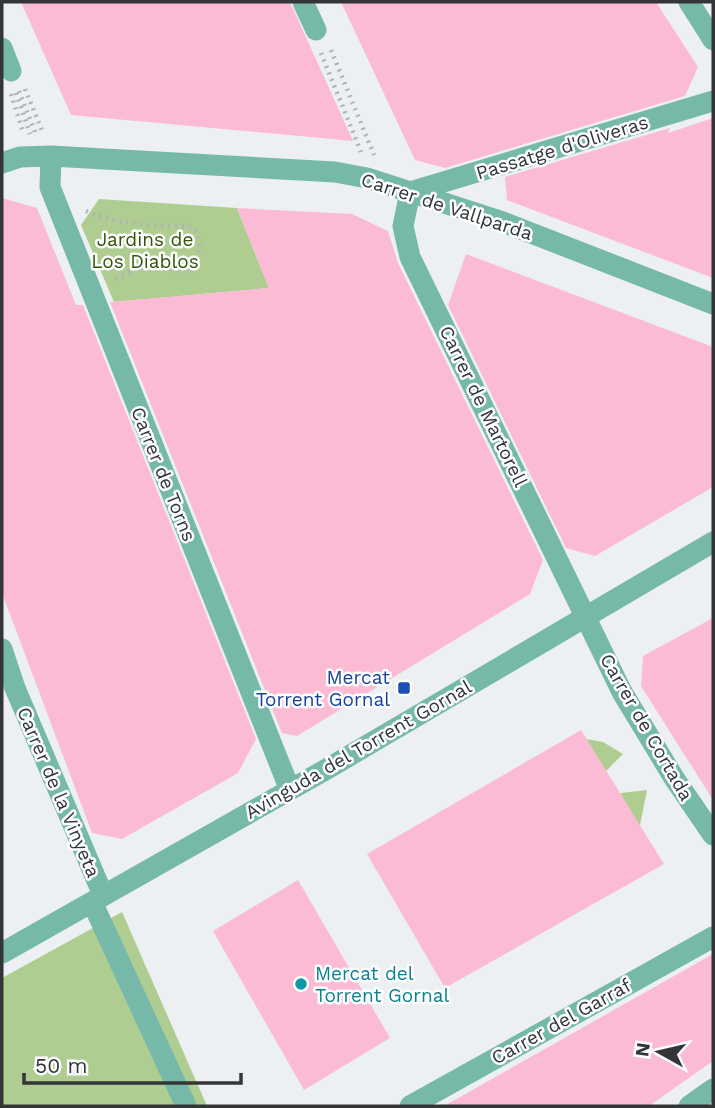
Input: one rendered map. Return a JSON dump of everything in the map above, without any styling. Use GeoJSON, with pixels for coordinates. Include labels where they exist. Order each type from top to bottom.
{"type":"FeatureCollection","features":[{"type":"Feature","properties":{"kind":"street"},"geometry":{"type":"LineString","coordinates":[[303,2],[320,38]]}},
{"type":"Feature","properties":{"kind":"street"},"geometry":{"type":"LineString","coordinates":[[689,2],[713,40]]}},
{"type":"Feature","properties":{"kind":"street"},"geometry":{"type":"LineString","coordinates":[[2,48],[11,71]]}},
{"type":"Feature","properties":{"kind":"street","name":"Passatge d'Oliveras"},"geometry":{"type":"LineString","coordinates":[[410,192],[713,101]]}},
{"type":"Feature","properties":{"kind":"street","name":"Carrer de Vallparda"},"geometry":{"type":"LineString","coordinates":[[2,163],[20,157],[51,156],[335,172],[367,178],[503,222],[713,304]]}},
{"type":"Feature","properties":{"kind":"street","name":"Carrer de Torns"},"geometry":{"type":"LineString","coordinates":[[51,156],[50,187],[290,790]]}},
{"type":"Feature","properties":{"kind":"street","name":"Carrer de Martorell"},"geometry":{"type":"LineString","coordinates":[[410,192],[402,226],[410,257],[585,617]]}},
{"type":"Feature","properties":{"kind":"street","name":"Avinguda del Torrent Gornal"},"geometry":{"type":"LineString","coordinates":[[2,953],[290,790],[713,542]]}},
{"type":"Feature","properties":{"kind":"street","name":"Carrer de Cortada"},"geometry":{"type":"LineString","coordinates":[[585,617],[629,703],[674,778],[713,835]]}},
{"type":"Feature","properties":{"kind":"street","name":"Carrer de la Vinyeta"},"geometry":{"type":"LineString","coordinates":[[2,649],[8,685],[186,1106]]}},
{"type":"Feature","properties":{"kind":"street","name":"Carrer del Garraf"},"geometry":{"type":"LineString","coordinates":[[410,1106],[713,937]]}},
{"type":"Feature","properties":{"kind":"street"},"geometry":{"type":"LineString","coordinates":[[689,1106],[713,1089]]}},
{"type":"Feature","properties":{"kind":"path"},"geometry":{"type":"LineString","coordinates":[[320,38],[359,144]]}},
{"type":"Feature","properties":{"kind":"path"},"geometry":{"type":"LineString","coordinates":[[320,38],[376,159]]}},
{"type":"Feature","properties":{"kind":"path"},"geometry":{"type":"LineString","coordinates":[[35,114],[44,135]]}},
{"type":"Feature","properties":{"kind":"path"},"geometry":{"type":"LineString","coordinates":[[30,136],[25,118],[30,136]]}},
{"type":"Feature","properties":{"kind":"path"},"geometry":{"type":"LineString","coordinates":[[58,207],[79,207],[104,220],[184,226],[197,231],[200,237],[195,266],[191,271],[138,268],[120,275],[92,294]]}},
{"type":"Feature","properties":{"kind":"green space","name":"Jardins de Los Diablos"},"geometry":{"type":"Polygon","coordinates":[[[99,199],[237,208],[269,288],[114,302],[81,225],[99,199]]]}},
{"type":"Feature","properties":{"kind":"green space"},"geometry":{"type":"Polygon","coordinates":[[[586,739],[603,742],[623,754],[606,771],[586,739]]]}},
{"type":"Feature","properties":{"kind":"green space"},"geometry":{"type":"Polygon","coordinates":[[[647,790],[639,830],[619,804],[621,793],[647,790]]]}},
{"type":"Feature","properties":{"kind":"green space"},"geometry":{"type":"Polygon","coordinates":[[[122,912],[207,1106],[2,1106],[2,978],[122,912]]]}},
{"type":"Feature","properties":{"kind":"building"},"geometry":{"type":"Polygon","coordinates":[[[21,2],[290,2],[353,141],[71,115],[21,2]]]}},
{"type":"Feature","properties":{"kind":"building"},"geometry":{"type":"Polygon","coordinates":[[[341,2],[656,2],[698,67],[685,96],[445,168],[415,160],[341,2]]]}},
{"type":"Feature","properties":{"kind":"building"},"geometry":{"type":"Polygon","coordinates":[[[713,118],[713,278],[507,200],[505,177],[670,128],[668,133],[713,118]]]}},
{"type":"Feature","properties":{"kind":"building"},"geometry":{"type":"Polygon","coordinates":[[[2,198],[37,208],[76,305],[83,305],[256,739],[238,773],[122,839],[92,833],[2,593],[2,198]]]}},
{"type":"Feature","properties":{"kind":"building"},"geometry":{"type":"Polygon","coordinates":[[[237,208],[352,214],[388,231],[398,263],[543,560],[530,594],[297,736],[282,733],[110,302],[269,288],[237,208]]]}},
{"type":"Feature","properties":{"kind":"building"},"geometry":{"type":"Polygon","coordinates":[[[466,254],[713,347],[713,487],[595,556],[566,548],[448,305],[466,254]]]}},
{"type":"Feature","properties":{"kind":"building"},"geometry":{"type":"Polygon","coordinates":[[[713,618],[713,800],[641,686],[643,656],[713,618]]]}},
{"type":"Feature","properties":{"kind":"building","name":"Mercat del Torrent Gornal"},"geometry":{"type":"Polygon","coordinates":[[[581,730],[664,864],[445,988],[367,854],[581,730]]]}},
{"type":"Feature","properties":{"kind":"building","name":"Mercat del Torrent Gornal"},"geometry":{"type":"Polygon","coordinates":[[[298,880],[390,1038],[304,1090],[213,931],[298,880]]]}},
{"type":"Feature","properties":{"kind":"building"},"geometry":{"type":"Polygon","coordinates":[[[713,954],[713,1061],[649,1106],[444,1106],[713,954]]]}},
{"type":"Feature","properties":{"kind":"place","name":"Mercat Torrent Gornal"},"geometry":{"type":"Point","coordinates":[404,688]}},
{"type":"Feature","properties":{"kind":"place","name":"Mercat del Torrent Gornal"},"geometry":{"type":"Point","coordinates":[301,984]}}]}
